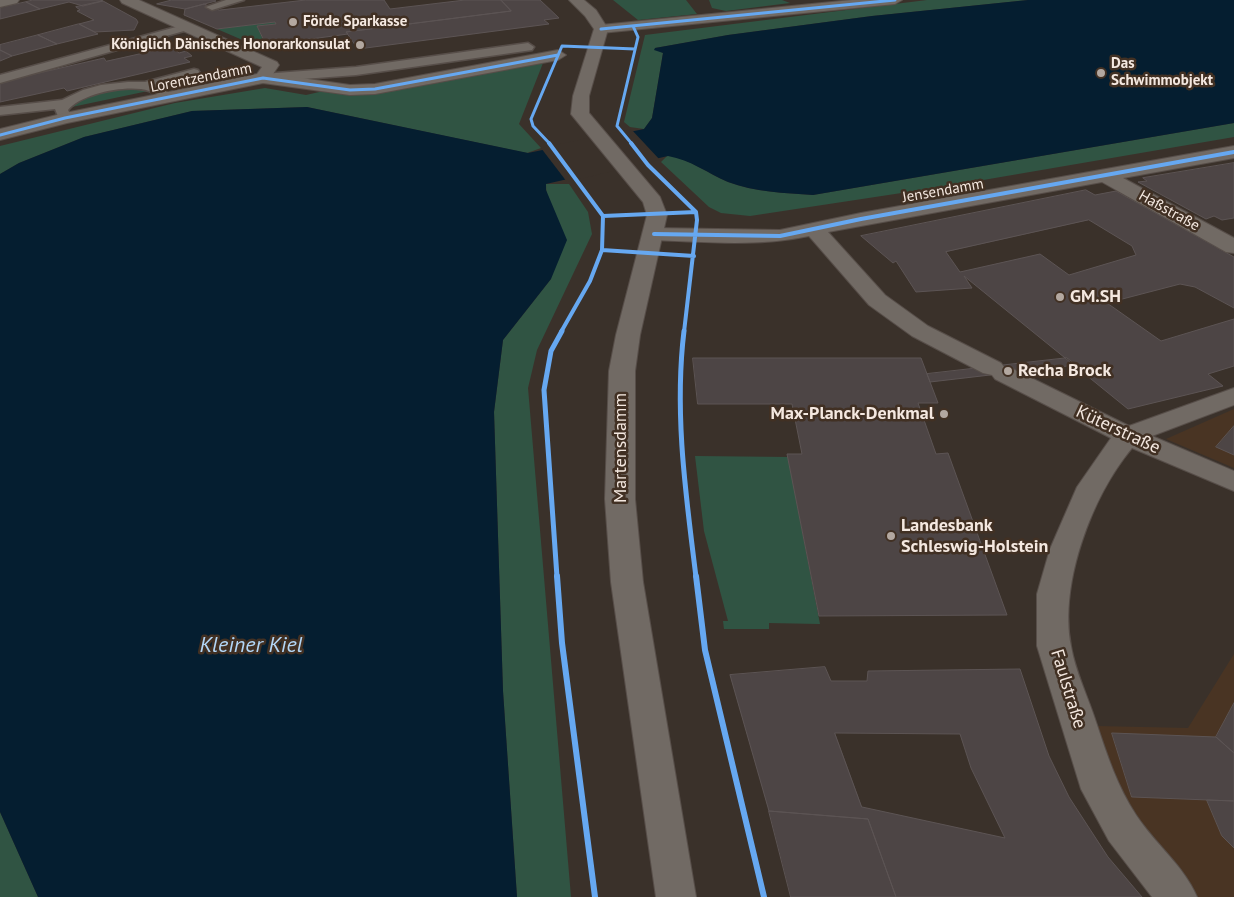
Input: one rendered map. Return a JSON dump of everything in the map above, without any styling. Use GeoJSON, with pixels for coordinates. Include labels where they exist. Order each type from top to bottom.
{"type":"FeatureCollection","features":[{"type":"Feature","properties":{"kind":"street"},"geometry":{"type":"LineString","coordinates":[[0,3],[12,0]]}},
{"type":"Feature","properties":{"kind":"street"},"geometry":{"type":"LineString","coordinates":[[127,0],[169,19],[185,21],[271,65],[263,78]]}},
{"type":"Feature","properties":{"kind":"street"},"geometry":{"type":"LineString","coordinates":[[576,0],[590,12],[601,29],[895,0]]}},
{"type":"Feature","properties":{"kind":"street","name":"Martensdamm"},"geometry":{"type":"LineString","coordinates":[[601,29],[580,105],[580,114],[653,201],[657,215],[622,371],[620,498],[627,582],[676,897]]}},
{"type":"Feature","properties":{"kind":"street","name":"Lorentzendamm"},"geometry":{"type":"LineString","coordinates":[[0,135],[65,111],[170,97],[263,78],[350,90],[375,89],[558,55]]}},
{"type":"Feature","properties":{"kind":"street","name":"Jensendamm"},"geometry":{"type":"LineString","coordinates":[[654,234],[746,238],[780,236],[815,230],[861,218],[1234,152]]}},
{"type":"Feature","properties":{"kind":"street","name":"Haßstraße"},"geometry":{"type":"LineString","coordinates":[[1104,175],[1234,247]]}},
{"type":"Feature","properties":{"kind":"street","name":"Küterstraße"},"geometry":{"type":"LineString","coordinates":[[815,230],[877,300],[920,331],[1128,436],[1234,482]]}},
{"type":"Feature","properties":{"kind":"street","name":"Faulstraße"},"geometry":{"type":"LineString","coordinates":[[1177,897],[1123,829],[1100,789],[1054,646],[1052,594],[1065,549],[1091,486],[1115,451],[1128,436],[1234,396]]}},
{"type":"Feature","properties":{"kind":"lane"},"geometry":{"type":"LineString","coordinates":[[212,7],[239,0]]}},
{"type":"Feature","properties":{"kind":"lane"},"geometry":{"type":"LineString","coordinates":[[0,79],[185,21]]}},
{"type":"Feature","properties":{"kind":"lane"},"geometry":{"type":"LineString","coordinates":[[263,78],[356,70],[528,47]]}},
{"type":"Feature","properties":{"kind":"lane"},"geometry":{"type":"LineString","coordinates":[[0,111],[65,111],[84,93],[122,86],[148,86],[156,82],[194,74]]}},
{"type":"Feature","properties":{"kind":"lane"},"geometry":{"type":"LineString","coordinates":[[148,86],[170,97]]}},
{"type":"Feature","properties":{"kind":"shaded area"},"geometry":{"type":"Polygon","coordinates":[[[1234,409],[1234,468],[1166,439],[1234,409]]]}},
{"type":"Feature","properties":{"kind":"shaded area"},"geometry":{"type":"Polygon","coordinates":[[[1234,654],[1234,897],[1190,897],[1119,796],[1095,726],[1188,728],[1234,654]]]}},
{"type":"Feature","properties":{"kind":"green space"},"geometry":{"type":"Polygon","coordinates":[[[613,0],[686,0],[697,14],[638,20],[613,0]]]}},
{"type":"Feature","properties":{"kind":"green space"},"geometry":{"type":"Polygon","coordinates":[[[709,0],[782,0],[790,3],[726,11],[712,8],[709,0]]]}},
{"type":"Feature","properties":{"kind":"green space"},"geometry":{"type":"Polygon","coordinates":[[[927,0],[1028,0],[872,16],[728,35],[655,48],[663,53],[652,118],[644,129],[630,127],[624,122],[645,35],[927,0]]]}},
{"type":"Feature","properties":{"kind":"green space"},"geometry":{"type":"Polygon","coordinates":[[[275,22],[276,24],[257,26],[268,51],[217,29],[275,22]]]}},
{"type":"Feature","properties":{"kind":"green space"},"geometry":{"type":"Polygon","coordinates":[[[545,58],[519,124],[541,148],[527,153],[307,107],[192,111],[84,137],[19,163],[0,174],[0,146],[175,103],[265,88],[306,95],[337,88],[359,95],[413,86],[545,58]]]}},
{"type":"Feature","properties":{"kind":"green space"},"geometry":{"type":"Polygon","coordinates":[[[132,88],[148,91],[67,108],[80,98],[88,95],[132,88]]]}},
{"type":"Feature","properties":{"kind":"green space"},"geometry":{"type":"Polygon","coordinates":[[[1234,123],[1234,137],[954,185],[750,216],[721,213],[709,207],[661,162],[668,155],[684,160],[728,182],[748,188],[770,192],[813,195],[1234,123]]]}},
{"type":"Feature","properties":{"kind":"green space"},"geometry":{"type":"Polygon","coordinates":[[[546,184],[569,184],[588,212],[592,234],[537,350],[528,388],[571,897],[517,897],[503,691],[494,412],[503,340],[551,279],[546,184]]]}},
{"type":"Feature","properties":{"kind":"green space"},"geometry":{"type":"Polygon","coordinates":[[[695,456],[788,457],[820,624],[769,623],[769,629],[724,629],[723,621],[728,621],[704,531],[695,456]]]}},
{"type":"Feature","properties":{"kind":"green space"},"geometry":{"type":"Polygon","coordinates":[[[0,812],[38,897],[0,897],[0,812]]]}},
{"type":"Feature","properties":{"kind":"water","name":"Kleiner Kiel"},"geometry":{"type":"Polygon","coordinates":[[[1028,0],[1234,0],[1234,123],[813,195],[770,192],[748,188],[728,182],[684,160],[668,156],[546,184],[546,190],[567,240],[551,279],[503,340],[494,412],[503,691],[517,897],[38,897],[0,812],[0,174],[19,163],[84,137],[192,111],[307,107],[528,153],[644,129],[652,118],[663,53],[654,50],[655,48],[728,35],[872,16],[1028,0]]]}},
{"type":"Feature","properties":{"kind":"pier"},"geometry":{"type":"Polygon","coordinates":[[[631,129],[660,160],[567,182],[541,148],[631,129]]]}},
{"type":"Feature","properties":{"kind":"building"},"geometry":{"type":"Polygon","coordinates":[[[33,0],[103,1],[83,6],[69,2],[40,9],[26,2],[33,0]]]}},
{"type":"Feature","properties":{"kind":"building"},"geometry":{"type":"Polygon","coordinates":[[[172,0],[216,1],[185,9],[157,4],[172,0]]]}},
{"type":"Feature","properties":{"kind":"building"},"geometry":{"type":"Polygon","coordinates":[[[306,0],[384,0],[390,9],[465,0],[501,0],[511,11],[346,32],[348,34],[266,45],[257,26],[276,24],[275,22],[217,29],[184,15],[185,9],[204,4],[219,10],[306,0]]]}},
{"type":"Feature","properties":{"kind":"building"},"geometry":{"type":"Polygon","coordinates":[[[501,0],[540,0],[559,18],[544,20],[549,24],[358,49],[346,32],[511,11],[501,0]]]}},
{"type":"Feature","properties":{"kind":"building"},"geometry":{"type":"Polygon","coordinates":[[[103,1],[136,19],[138,22],[134,30],[95,32],[79,24],[94,20],[77,11],[80,10],[76,7],[103,1]]]}},
{"type":"Feature","properties":{"kind":"building"},"geometry":{"type":"Polygon","coordinates":[[[26,2],[40,9],[0,19],[0,8],[26,2]]]}},
{"type":"Feature","properties":{"kind":"building"},"geometry":{"type":"Polygon","coordinates":[[[79,24],[98,34],[57,44],[38,35],[79,24]]]}},
{"type":"Feature","properties":{"kind":"building"},"geometry":{"type":"Polygon","coordinates":[[[38,35],[57,44],[12,56],[0,50],[0,45],[38,35]]]}},
{"type":"Feature","properties":{"kind":"building"},"geometry":{"type":"Polygon","coordinates":[[[172,47],[179,53],[186,51],[192,56],[184,58],[190,62],[67,91],[64,88],[0,102],[0,82],[104,58],[106,61],[172,47]]]}},
{"type":"Feature","properties":{"kind":"building"},"geometry":{"type":"Polygon","coordinates":[[[0,50],[12,56],[0,61],[0,50]]]}},
{"type":"Feature","properties":{"kind":"building"},"geometry":{"type":"Polygon","coordinates":[[[1234,163],[1234,218],[1222,220],[1214,216],[1206,219],[1138,182],[1147,181],[1143,178],[1234,163]]]}},
{"type":"Feature","properties":{"kind":"building","name":"GM.SH"},"geometry":{"type":"Polygon","coordinates":[[[1086,190],[1095,195],[1116,191],[1234,257],[1234,308],[1195,287],[1180,284],[1107,303],[1161,341],[1234,319],[1234,366],[1208,374],[1223,386],[1128,409],[964,276],[972,288],[916,292],[896,261],[893,263],[861,236],[1086,190]],[[1089,220],[946,252],[960,272],[1040,254],[1069,275],[1136,255],[1132,246],[1089,220]]]}},
{"type":"Feature","properties":{"kind":"building","name":"Landesbank Schleswig-Holstein"},"geometry":{"type":"Polygon","coordinates":[[[693,358],[921,358],[938,403],[918,403],[936,454],[948,453],[1007,615],[819,616],[787,454],[802,454],[792,404],[698,404],[693,358]]]}},
{"type":"Feature","properties":{"kind":"building"},"geometry":{"type":"Polygon","coordinates":[[[1067,358],[1076,365],[930,382],[927,374],[1067,358]]]}},
{"type":"Feature","properties":{"kind":"building"},"geometry":{"type":"Polygon","coordinates":[[[1234,426],[1234,455],[1216,447],[1234,426]]]}},
{"type":"Feature","properties":{"kind":"building"},"geometry":{"type":"Polygon","coordinates":[[[825,667],[831,681],[867,681],[868,671],[1020,669],[1049,756],[1069,797],[1108,857],[1142,897],[896,897],[868,819],[769,811],[730,675],[825,667]],[[835,733],[862,807],[1005,838],[971,768],[960,734],[835,733]]]}},
{"type":"Feature","properties":{"kind":"building"},"geometry":{"type":"Polygon","coordinates":[[[1234,703],[1234,753],[1216,737],[1234,703]]]}},
{"type":"Feature","properties":{"kind":"building"},"geometry":{"type":"Polygon","coordinates":[[[1112,733],[1216,737],[1234,753],[1234,801],[1132,797],[1112,733]]]}},
{"type":"Feature","properties":{"kind":"building"},"geometry":{"type":"Polygon","coordinates":[[[1207,800],[1234,801],[1234,848],[1222,836],[1207,800]]]}},
{"type":"Feature","properties":{"kind":"building"},"geometry":{"type":"Polygon","coordinates":[[[769,811],[868,819],[896,897],[791,897],[769,811]]]}},
{"type":"Feature","properties":{"kind":"cycle path"},"geometry":{"type":"LineString","coordinates":[[601,29],[895,0]]}},
{"type":"Feature","properties":{"kind":"cycle path"},"geometry":{"type":"LineString","coordinates":[[633,26],[638,37],[617,126],[648,165],[696,212],[697,220],[679,373],[686,499],[705,650],[764,897]]}},
{"type":"Feature","properties":{"kind":"cycle path"},"geometry":{"type":"LineString","coordinates":[[595,897],[562,643],[544,390],[551,351],[590,281],[602,250],[603,216],[551,145],[533,126],[531,119],[562,46],[635,49]]}},
{"type":"Feature","properties":{"kind":"cycle path"},"geometry":{"type":"LineString","coordinates":[[0,135],[65,118],[263,78],[350,90],[375,89],[558,55]]}},
{"type":"Feature","properties":{"kind":"cycle path"},"geometry":{"type":"LineString","coordinates":[[654,234],[746,237],[780,236],[861,219],[1234,152]]}},
{"type":"Feature","properties":{"kind":"cycle path"},"geometry":{"type":"LineString","coordinates":[[603,216],[696,212]]}},
{"type":"Feature","properties":{"kind":"cycle path"},"geometry":{"type":"LineString","coordinates":[[602,250],[694,256]]}},
{"type":"Feature","properties":{"kind":"place","name":"Förde Sparkasse"},"geometry":{"type":"Point","coordinates":[293,22]}},
{"type":"Feature","properties":{"kind":"place","name":"Königlich Dänisches Honorarkonsulat"},"geometry":{"type":"Point","coordinates":[360,45]}},
{"type":"Feature","properties":{"kind":"place","name":"Das Schwimmobjekt"},"geometry":{"type":"Point","coordinates":[1101,73]}},
{"type":"Feature","properties":{"kind":"place","name":"GM.SH"},"geometry":{"type":"Point","coordinates":[1060,297]}},
{"type":"Feature","properties":{"kind":"place","name":"Recha Brock"},"geometry":{"type":"Point","coordinates":[1008,371]}},
{"type":"Feature","properties":{"kind":"place","name":"Max-Planck-Denkmal"},"geometry":{"type":"Point","coordinates":[944,414]}},
{"type":"Feature","properties":{"kind":"place","name":"Landesbank Schleswig-Holstein"},"geometry":{"type":"Point","coordinates":[891,536]}}]}
